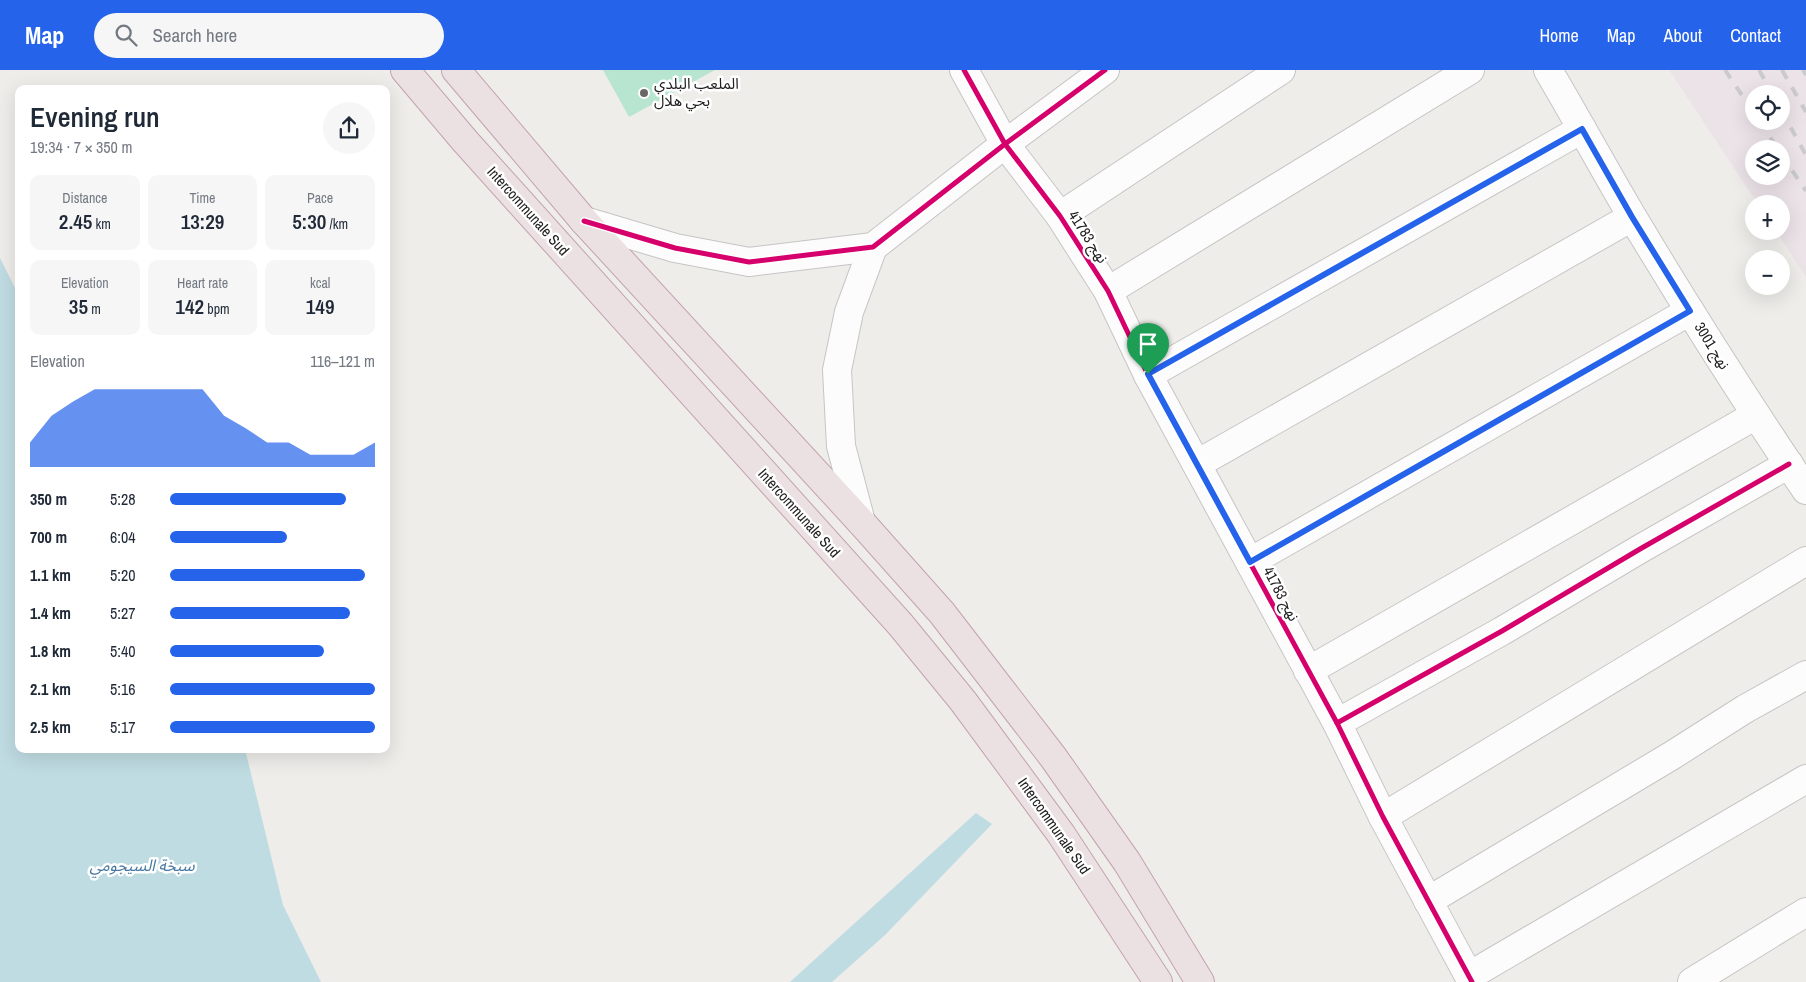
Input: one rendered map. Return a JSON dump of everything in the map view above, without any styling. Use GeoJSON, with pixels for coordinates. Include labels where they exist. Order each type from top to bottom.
{"type":"FeatureCollection","features":[{"type":"Feature","properties":{"kind":"highway","name":"Intercommunale Sud"},"geometry":{"type":"LineString","coordinates":[[405,70],[465,141],[906,632],[963,701],[1061,834],[1158,982]]}},
{"type":"Feature","properties":{"kind":"highway"},"geometry":{"type":"LineString","coordinates":[[456,70],[584,220],[942,613],[1052,757],[1127,862],[1200,982]]}},
{"type":"Feature","properties":{"kind":"street","name":"نهج 41783"},"geometry":{"type":"LineString","coordinates":[[964,70],[1005,144],[1060,216],[1108,291],[1148,374],[1337,723],[1383,817],[1471,979]]}},
{"type":"Feature","properties":{"kind":"street"},"geometry":{"type":"LineString","coordinates":[[584,220],[675,248],[749,262],[873,247],[1005,144],[1105,70]]}},
{"type":"Feature","properties":{"kind":"street"},"geometry":{"type":"LineString","coordinates":[[1060,216],[1281,70]]}},
{"type":"Feature","properties":{"kind":"street"},"geometry":{"type":"LineString","coordinates":[[1108,291],[1470,70]]}},
{"type":"Feature","properties":{"kind":"street","name":"نهج 3001"},"geometry":{"type":"LineString","coordinates":[[1548,70],[1632,217],[1756,415],[1806,490]]}},
{"type":"Feature","properties":{"kind":"street"},"geometry":{"type":"LineString","coordinates":[[1148,374],[1582,129]]}},
{"type":"Feature","properties":{"kind":"street"},"geometry":{"type":"LineString","coordinates":[[1197,464],[1632,217]]}},
{"type":"Feature","properties":{"kind":"street"},"geometry":{"type":"LineString","coordinates":[[861,522],[841,446],[836,370],[849,312],[873,247]]}},
{"type":"Feature","properties":{"kind":"street"},"geometry":{"type":"LineString","coordinates":[[1250,562],[1690,311]]}},
{"type":"Feature","properties":{"kind":"street"},"geometry":{"type":"LineString","coordinates":[[1308,671],[1756,415]]}},
{"type":"Feature","properties":{"kind":"street"},"geometry":{"type":"LineString","coordinates":[[1337,723],[1502,631],[1789,464]]}},
{"type":"Feature","properties":{"kind":"street"},"geometry":{"type":"LineString","coordinates":[[1383,817],[1806,561]]}},
{"type":"Feature","properties":{"kind":"street"},"geometry":{"type":"LineString","coordinates":[[1428,901],[1806,675]]}},
{"type":"Feature","properties":{"kind":"street"},"geometry":{"type":"LineString","coordinates":[[1471,979],[1806,779]]}},
{"type":"Feature","properties":{"kind":"street"},"geometry":{"type":"LineString","coordinates":[[1692,982],[1806,912]]}},
{"type":"Feature","properties":{"kind":"shaded area"},"geometry":{"type":"Polygon","coordinates":[[[1669,70],[1806,70],[1806,277],[1782,240],[1790,240],[1790,195],[1752,195],[1745,185],[1790,185],[1790,140],[1745,140],[1745,184],[1669,70]]]}},
{"type":"Feature","properties":{"kind":"green space","name":"الملعب البلدي بحي هلال"},"geometry":{"type":"Polygon","coordinates":[[[603,70],[715,70],[629,117],[603,70]]]}},
{"type":"Feature","properties":{"kind":"water","name":"سبخة السيجومي"},"geometry":{"type":"Polygon","coordinates":[[[0,258],[15,288],[15,753],[246,753],[283,905],[321,982],[0,982],[0,258]]]}},
{"type":"Feature","properties":{"kind":"water"},"geometry":{"type":"Polygon","coordinates":[[[976,813],[992,824],[885,935],[832,982],[790,982],[976,813]]]}},
{"type":"Feature","properties":{"kind":"railway"},"geometry":{"type":"LineString","coordinates":[[1725,70],[1745,100]]}},
{"type":"Feature","properties":{"kind":"railway"},"geometry":{"type":"LineString","coordinates":[[1759,70],[1768,85]]}},
{"type":"Feature","properties":{"kind":"railway"},"geometry":{"type":"LineString","coordinates":[[1782,70],[1806,112]]}},
{"type":"Feature","properties":{"kind":"railway"},"geometry":{"type":"LineString","coordinates":[[1803,70],[1806,75]]}},
{"type":"Feature","properties":{"kind":"railway"},"geometry":{"type":"LineString","coordinates":[[1790,126],[1806,155]]}},
{"type":"Feature","properties":{"kind":"railway"},"geometry":{"type":"LineString","coordinates":[[1765,130],[1772,140]]}},
{"type":"Feature","properties":{"kind":"railway"},"geometry":{"type":"LineString","coordinates":[[1790,167],[1806,191]]}},
{"type":"Feature","properties":{"kind":"cycle path"},"geometry":{"type":"LineString","coordinates":[[964,70],[1005,144],[1060,216],[1108,291],[1148,375],[1337,723],[1383,817],[1472,982]]}},
{"type":"Feature","properties":{"kind":"cycle path"},"geometry":{"type":"LineString","coordinates":[[584,221],[675,248],[749,262],[873,247],[1005,144],[1105,70]]}},
{"type":"Feature","properties":{"kind":"cycle path"},"geometry":{"type":"LineString","coordinates":[[1337,723],[1502,631],[1789,464]]}},
{"type":"Feature","properties":{"kind":"place","name":"الملعب البلدي بحي هلال"},"geometry":{"type":"Point","coordinates":[644,93]}},
{"type":"Feature","properties":{"kind":"route"},"geometry":{"type":"LineString","coordinates":[[1582,129],[1632,217],[1690,311],[1250,562],[1148,374],[1582,129]]}}]}
